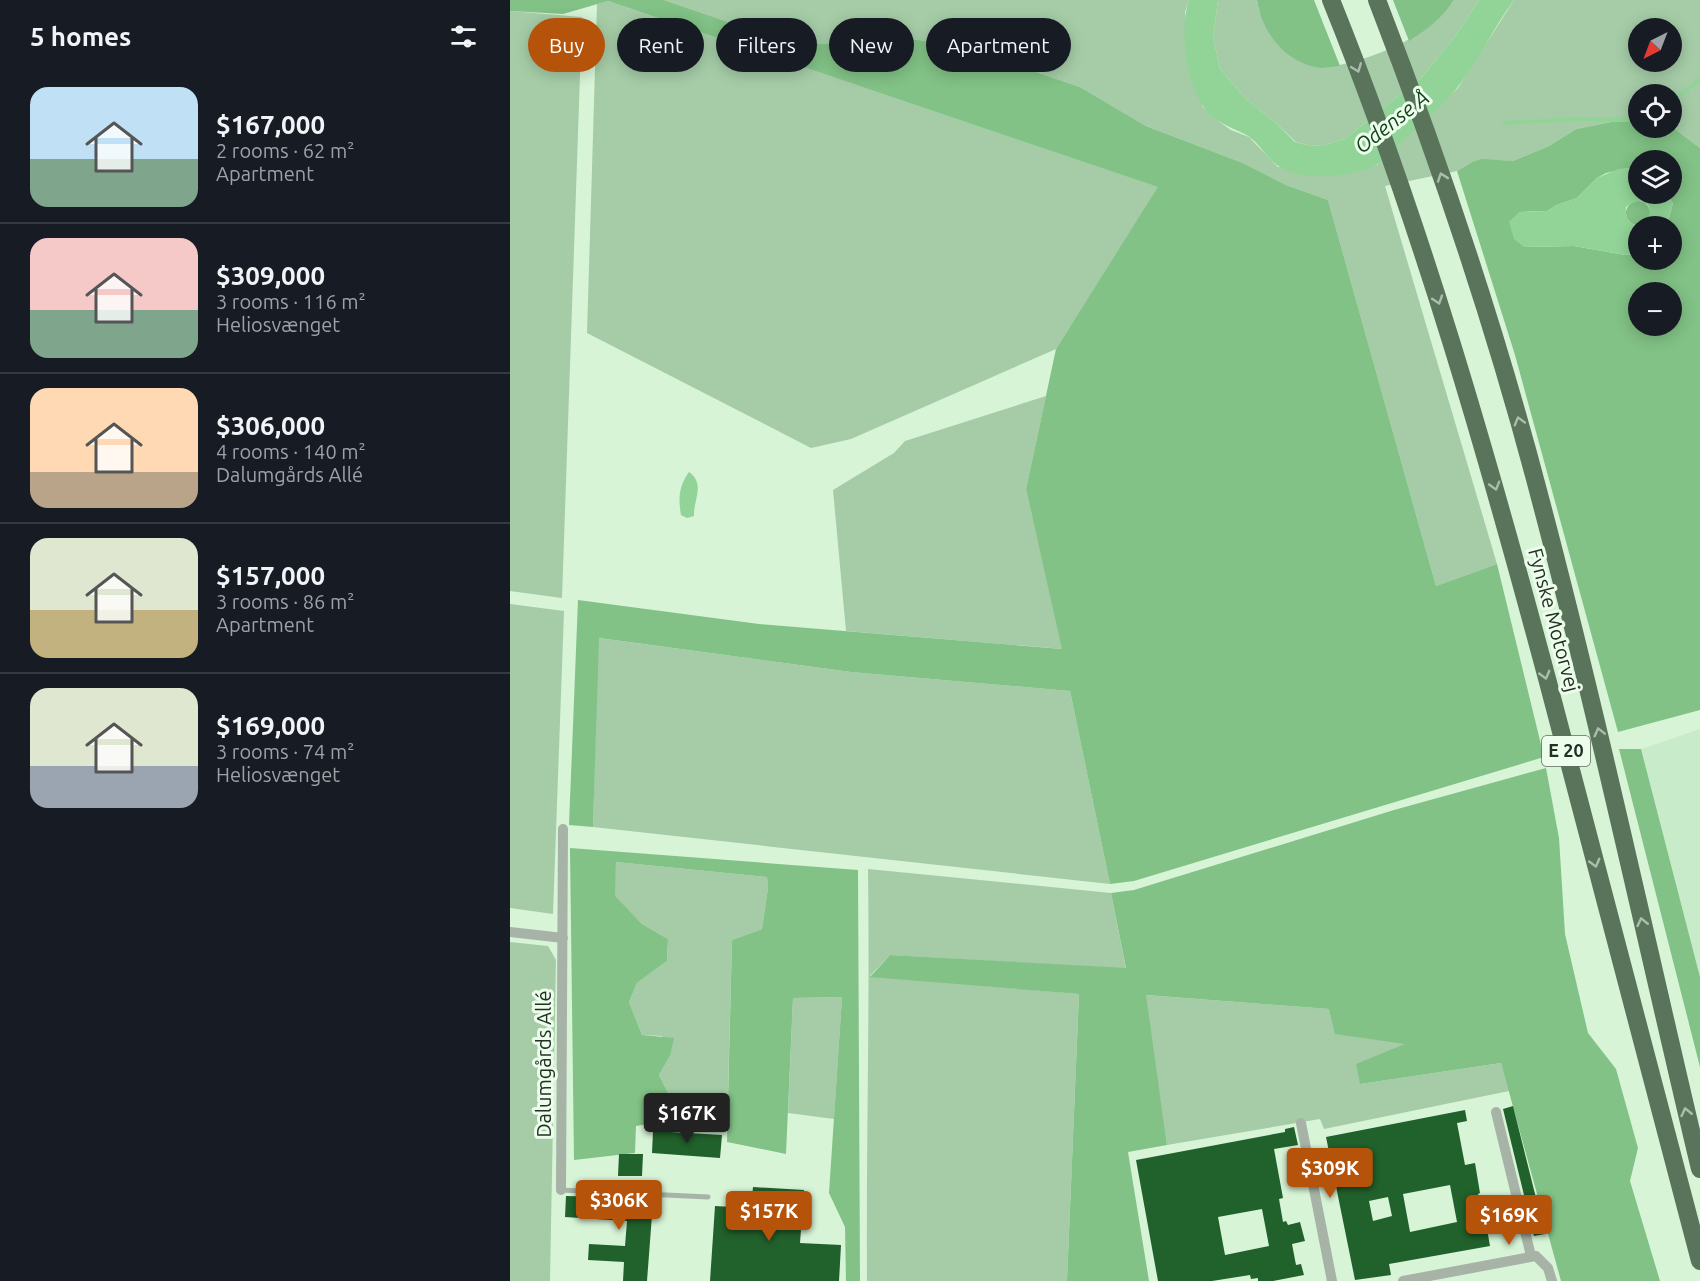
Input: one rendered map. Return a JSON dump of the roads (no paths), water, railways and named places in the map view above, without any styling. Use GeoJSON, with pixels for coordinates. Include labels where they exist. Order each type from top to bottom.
{"type":"FeatureCollection","features":[{"type":"Feature","properties":{"kind":"highway","name":"Fynske Motorvej"},"geometry":{"type":"LineString","coordinates":[[1377,0],[1420,116],[1503,364],[1540,498],[1607,766],[1700,1169]]}},
{"type":"Feature","properties":{"kind":"highway","name":"Fynske Motorvej"},"geometry":{"type":"LineString","coordinates":[[1334,7],[1419,244],[1462,375],[1502,510],[1700,1261]]}},
{"type":"Feature","properties":{"kind":"street","name":"Dalumgårds Allé"},"geometry":{"type":"LineString","coordinates":[[561,1190],[563,830]]}},
{"type":"Feature","properties":{"kind":"street"},"geometry":{"type":"LineString","coordinates":[[510,932],[563,938]]}},
{"type":"Feature","properties":{"kind":"street"},"geometry":{"type":"LineString","coordinates":[[1496,1112],[1531,1256]]}},
{"type":"Feature","properties":{"kind":"street"},"geometry":{"type":"LineString","coordinates":[[1301,1123],[1332,1281]]}},
{"type":"Feature","properties":{"kind":"street"},"geometry":{"type":"LineString","coordinates":[[1403,1281],[1531,1256],[1536,1256],[1548,1268],[1552,1281]]}},
{"type":"Feature","properties":{"kind":"lane"},"geometry":{"type":"LineString","coordinates":[[561,1190],[708,1197]]}},
{"type":"Feature","properties":{"kind":"water","name":"Odense Å"},"geometry":{"type":"Polygon","coordinates":[[[1189,0],[1218,0],[1213,37],[1220,69],[1246,99],[1295,142],[1310,146],[1345,139],[1422,77],[1457,34],[1479,0],[1514,0],[1457,88],[1386,158],[1378,164],[1352,173],[1311,176],[1298,174],[1277,165],[1252,139],[1218,121],[1207,112],[1197,95],[1188,69],[1185,25],[1189,0]]]}},
{"type":"Feature","properties":{"kind":"water"},"geometry":{"type":"Polygon","coordinates":[[[1628,168],[1628,204],[1630,204],[1626,207],[1628,255],[1574,246],[1524,247],[1514,239],[1509,222],[1519,212],[1547,211],[1577,198],[1597,178],[1618,169],[1628,168]]]}},
{"type":"Feature","properties":{"kind":"water"},"geometry":{"type":"Polygon","coordinates":[[[1646,204],[1673,204],[1670,216],[1650,216],[1646,204]]]}},
{"type":"Feature","properties":{"kind":"water"},"geometry":{"type":"Polygon","coordinates":[[[689,472],[698,487],[694,516],[687,518],[681,515],[680,498],[681,487],[689,472]]]}},
{"type":"Feature","properties":{"kind":"waterway"},"geometry":{"type":"LineString","coordinates":[[1682,94],[1700,79]]}},
{"type":"Feature","properties":{"kind":"waterway"},"geometry":{"type":"LineString","coordinates":[[1504,123],[1628,119]]}}]}
